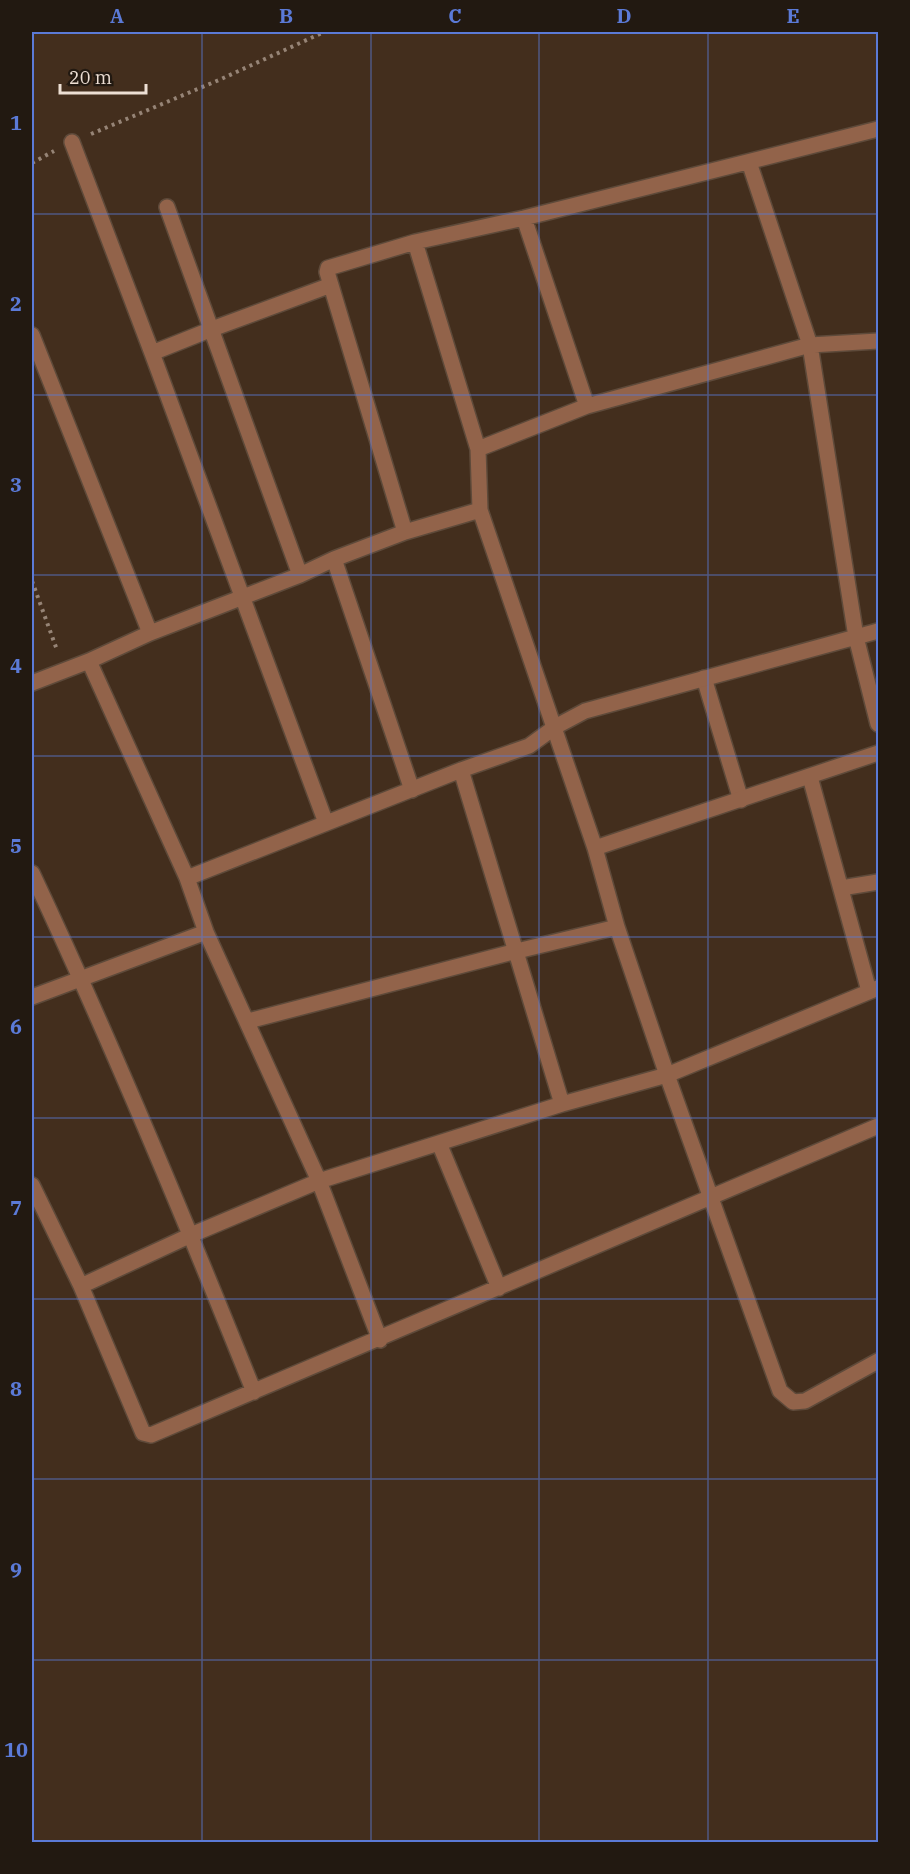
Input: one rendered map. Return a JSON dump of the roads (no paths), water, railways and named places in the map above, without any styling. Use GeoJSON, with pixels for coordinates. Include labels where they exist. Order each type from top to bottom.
{"type":"FeatureCollection","features":[{"type":"Feature","properties":{"kind":"street"},"geometry":{"type":"LineString","coordinates":[[405,532],[327,272],[328,268],[415,242],[524,218],[879,129]]}},
{"type":"Feature","properties":{"kind":"street"},"geometry":{"type":"LineString","coordinates":[[72,142],[326,823]]}},
{"type":"Feature","properties":{"kind":"street"},"geometry":{"type":"LineString","coordinates":[[749,162],[810,345],[856,637],[879,724]]}},
{"type":"Feature","properties":{"kind":"street"},"geometry":{"type":"LineString","coordinates":[[167,207],[300,575]]}},
{"type":"Feature","properties":{"kind":"street"},"geometry":{"type":"LineString","coordinates":[[524,218],[587,406]]}},
{"type":"Feature","properties":{"kind":"street"},"geometry":{"type":"LineString","coordinates":[[415,242],[478,449],[480,510],[555,727],[595,848],[617,927],[667,1075],[780,1391],[793,1402],[805,1401],[879,1361]]}},
{"type":"Feature","properties":{"kind":"street"},"geometry":{"type":"LineString","coordinates":[[152,353],[332,285]]}},
{"type":"Feature","properties":{"kind":"street"},"geometry":{"type":"LineString","coordinates":[[32,335],[150,633]]}},
{"type":"Feature","properties":{"kind":"street"},"geometry":{"type":"LineString","coordinates":[[478,449],[587,406],[810,345],[879,341]]}},
{"type":"Feature","properties":{"kind":"street"},"geometry":{"type":"LineString","coordinates":[[32,683],[89,661],[150,633],[300,575],[334,559],[405,532],[480,510]]}},
{"type":"Feature","properties":{"kind":"street"},"geometry":{"type":"LineString","coordinates":[[334,559],[412,790]]}},
{"type":"Feature","properties":{"kind":"street"},"geometry":{"type":"LineString","coordinates":[[187,878],[461,770],[529,746],[555,727],[585,711],[879,631]]}},
{"type":"Feature","properties":{"kind":"street"},"geometry":{"type":"LineString","coordinates":[[89,661],[187,878],[206,932],[319,1181],[380,1340]]}},
{"type":"Feature","properties":{"kind":"street"},"geometry":{"type":"LineString","coordinates":[[704,678],[741,800]]}},
{"type":"Feature","properties":{"kind":"street"},"geometry":{"type":"LineString","coordinates":[[595,848],[879,753]]}},
{"type":"Feature","properties":{"kind":"street"},"geometry":{"type":"LineString","coordinates":[[461,770],[562,1104]]}},
{"type":"Feature","properties":{"kind":"street"},"geometry":{"type":"LineString","coordinates":[[81,1286],[191,1235],[319,1181],[562,1104],[667,1075],[874,990],[841,888],[810,777]]}},
{"type":"Feature","properties":{"kind":"street"},"geometry":{"type":"LineString","coordinates":[[32,873],[81,978],[191,1235],[254,1392]]}},
{"type":"Feature","properties":{"kind":"street"},"geometry":{"type":"LineString","coordinates":[[841,888],[879,882]]}},
{"type":"Feature","properties":{"kind":"street"},"geometry":{"type":"LineString","coordinates":[[248,1021],[617,927]]}},
{"type":"Feature","properties":{"kind":"street"},"geometry":{"type":"LineString","coordinates":[[32,997],[206,932]]}},
{"type":"Feature","properties":{"kind":"street"},"geometry":{"type":"LineString","coordinates":[[32,1185],[81,1286],[143,1433],[151,1435],[380,1340],[879,1126]]}},
{"type":"Feature","properties":{"kind":"street"},"geometry":{"type":"LineString","coordinates":[[440,1143],[499,1288]]}}]}
